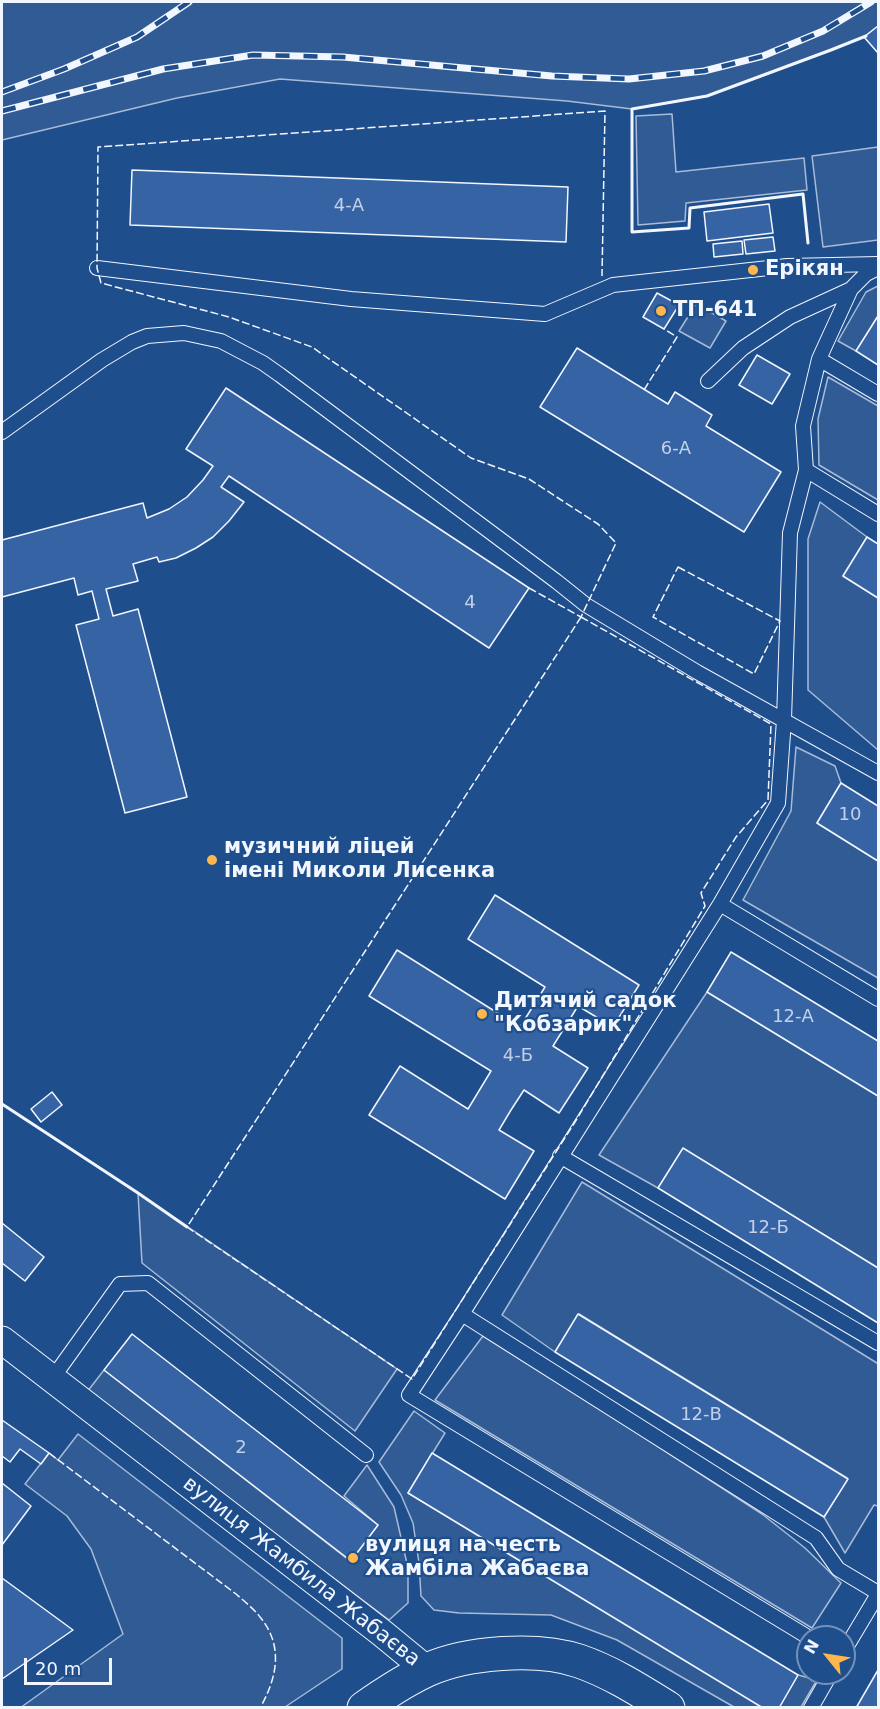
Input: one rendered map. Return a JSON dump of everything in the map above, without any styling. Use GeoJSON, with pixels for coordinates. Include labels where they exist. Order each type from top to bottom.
{"type":"FeatureCollection","features":[{"type":"Feature","properties":{"kind":"street","name":"вулиця Жамбила Жабаєва"},"geometry":{"type":"LineString","coordinates":[[2,1340],[427,1670],[473,1656],[544,1654],[578,1660],[618,1677],[668,1707]]}},
{"type":"Feature","properties":{"kind":"street"},"geometry":{"type":"LineString","coordinates":[[364,1707],[427,1670]]}},
{"type":"Feature","properties":{"kind":"lane"},"geometry":{"type":"LineString","coordinates":[[97,268],[351,299],[545,314],[614,285],[786,266],[879,266]]}},
{"type":"Feature","properties":{"kind":"lane"},"geometry":{"type":"LineString","coordinates":[[708,381],[743,348],[790,317],[851,289],[866,274],[879,266]]}},
{"type":"Feature","properties":{"kind":"lane"},"geometry":{"type":"LineString","coordinates":[[796,1630],[409,1395],[720,903],[778,803],[790,533],[807,470],[803,426],[819,359],[851,289]]}},
{"type":"Feature","properties":{"kind":"lane"},"geometry":{"type":"LineString","coordinates":[[2,432],[102,360],[132,342],[147,336],[184,333],[221,341],[263,363],[280,375],[586,605],[697,672],[879,773]]}},
{"type":"Feature","properties":{"kind":"lane"},"geometry":{"type":"LineString","coordinates":[[819,359],[879,394]]}},
{"type":"Feature","properties":{"kind":"lane"},"geometry":{"type":"LineString","coordinates":[[807,470],[879,514]]}},
{"type":"Feature","properties":{"kind":"lane"},"geometry":{"type":"LineString","coordinates":[[720,903],[879,999]]}},
{"type":"Feature","properties":{"kind":"lane"},"geometry":{"type":"LineString","coordinates":[[560,1156],[879,1343]]}},
{"type":"Feature","properties":{"kind":"lane"},"geometry":{"type":"LineString","coordinates":[[52,1379],[120,1284],[148,1283],[366,1455]]}},
{"type":"Feature","properties":{"kind":"lane"},"geometry":{"type":"LineString","coordinates":[[462,1314],[816,1538],[838,1569],[879,1594],[856,1631]]}},
{"type":"Feature","properties":{"kind":"lane"},"geometry":{"type":"LineString","coordinates":[[811,1707],[824,1685]]}},
{"type":"Feature","properties":{"kind":"shaded area"},"geometry":{"type":"Polygon","coordinates":[[[2,2],[878,2],[878,26],[864,37],[707,96],[632,109],[567,101],[280,79],[177,98],[2,140],[2,2]]]}},
{"type":"Feature","properties":{"kind":"shaded area"},"geometry":{"type":"Polygon","coordinates":[[[672,114],[676,172],[804,158],[807,190],[686,203],[685,221],[638,225],[636,116],[672,114]]]}},
{"type":"Feature","properties":{"kind":"shaded area"},"geometry":{"type":"Polygon","coordinates":[[[878,147],[878,240],[823,247],[812,156],[878,147]]]}},
{"type":"Feature","properties":{"kind":"shaded area"},"geometry":{"type":"Polygon","coordinates":[[[878,286],[878,316],[856,351],[838,341],[866,292],[878,286]]]}},
{"type":"Feature","properties":{"kind":"shaded area"},"geometry":{"type":"Polygon","coordinates":[[[696,304],[726,321],[710,348],[679,331],[696,304]]]}},
{"type":"Feature","properties":{"kind":"shaded area"},"geometry":{"type":"Polygon","coordinates":[[[828,377],[878,406],[878,500],[819,465],[818,419],[828,377]]]}},
{"type":"Feature","properties":{"kind":"shaded area"},"geometry":{"type":"Polygon","coordinates":[[[820,502],[867,537],[843,576],[878,598],[878,750],[808,690],[808,539],[820,502]]]}},
{"type":"Feature","properties":{"kind":"shaded area"},"geometry":{"type":"Polygon","coordinates":[[[796,747],[835,766],[841,783],[817,823],[878,861],[878,978],[743,900],[791,811],[796,747]]]}},
{"type":"Feature","properties":{"kind":"shaded area"},"geometry":{"type":"Polygon","coordinates":[[[707,992],[878,1096],[878,1268],[683,1149],[658,1188],[599,1155],[707,992]]]}},
{"type":"Feature","properties":{"kind":"shaded area"},"geometry":{"type":"Polygon","coordinates":[[[582,1182],[877,1363],[878,1506],[874,1505],[845,1553],[824,1517],[847,1478],[579,1314],[555,1352],[502,1315],[582,1182]]]}},
{"type":"Feature","properties":{"kind":"shaded area"},"geometry":{"type":"Polygon","coordinates":[[[138,1193],[397,1369],[355,1431],[142,1263],[138,1193]]]}},
{"type":"Feature","properties":{"kind":"shaded area"},"geometry":{"type":"Polygon","coordinates":[[[483,1336],[762,1514],[805,1548],[841,1583],[814,1625],[807,1625],[435,1400],[483,1336]]]}},
{"type":"Feature","properties":{"kind":"shaded area"},"geometry":{"type":"Polygon","coordinates":[[[104,1370],[350,1561],[378,1525],[344,1496],[367,1465],[394,1507],[408,1568],[408,1603],[389,1620],[87,1392],[104,1370]]]}},
{"type":"Feature","properties":{"kind":"shaded area"},"geometry":{"type":"Polygon","coordinates":[[[414,1411],[445,1433],[408,1493],[763,1707],[734,1707],[617,1640],[551,1615],[459,1613],[434,1610],[421,1596],[413,1523],[401,1495],[379,1462],[414,1411]]]}},
{"type":"Feature","properties":{"kind":"shaded area"},"geometry":{"type":"Polygon","coordinates":[[[78,1434],[342,1638],[342,1669],[285,1707],[20,1708],[123,1634],[91,1549],[67,1516],[25,1484],[49,1453],[58,1460],[78,1434]]]}},
{"type":"Feature","properties":{"kind":"shaded area"},"geometry":{"type":"Polygon","coordinates":[[[796,1678],[796,1685],[814,1685],[801,1707],[779,1708],[796,1678]]]}},
{"type":"Feature","properties":{"kind":"building"},"geometry":{"type":"Polygon","coordinates":[[[878,26],[878,53],[864,37],[878,26]]]}},
{"type":"Feature","properties":{"kind":"building"},"geometry":{"type":"Polygon","coordinates":[[[132,170],[568,187],[566,242],[130,225],[132,170]]]}},
{"type":"Feature","properties":{"kind":"building"},"geometry":{"type":"Polygon","coordinates":[[[769,204],[773,233],[707,241],[704,212],[769,204]]]}},
{"type":"Feature","properties":{"kind":"building"},"geometry":{"type":"Polygon","coordinates":[[[773,237],[775,251],[746,254],[744,240],[773,237]]]}},
{"type":"Feature","properties":{"kind":"building"},"geometry":{"type":"Polygon","coordinates":[[[742,241],[743,254],[714,257],[713,244],[742,241]]]}},
{"type":"Feature","properties":{"kind":"building","name":"ТП-641"},"geometry":{"type":"Polygon","coordinates":[[[657,293],[679,305],[664,329],[643,317],[657,293]]]}},
{"type":"Feature","properties":{"kind":"building"},"geometry":{"type":"Polygon","coordinates":[[[878,316],[878,365],[856,351],[878,316]]]}},
{"type":"Feature","properties":{"kind":"building"},"geometry":{"type":"Polygon","coordinates":[[[577,348],[668,404],[675,392],[712,415],[706,426],[781,472],[744,532],[540,407],[577,348]]]}},
{"type":"Feature","properties":{"kind":"building"},"geometry":{"type":"Polygon","coordinates":[[[757,355],[790,374],[772,404],[739,385],[757,355]]]}},
{"type":"Feature","properties":{"kind":"building"},"geometry":{"type":"Polygon","coordinates":[[[226,388],[529,588],[489,648],[229,476],[221,487],[244,502],[213,537],[176,558],[159,562],[157,557],[133,564],[138,581],[106,589],[113,616],[138,609],[187,797],[125,813],[76,625],[99,619],[92,591],[78,595],[74,578],[2,597],[2,540],[143,503],[147,518],[169,509],[187,497],[213,466],[186,449],[226,388]]]}},
{"type":"Feature","properties":{"kind":"building"},"geometry":{"type":"Polygon","coordinates":[[[867,537],[878,544],[878,598],[843,576],[867,537]]]}},
{"type":"Feature","properties":{"kind":"building"},"geometry":{"type":"Polygon","coordinates":[[[841,783],[878,806],[878,861],[817,823],[841,783]]]}},
{"type":"Feature","properties":{"kind":"building"},"geometry":{"type":"Polygon","coordinates":[[[495,895],[639,985],[613,1027],[578,1006],[553,1046],[588,1068],[559,1113],[524,1090],[511,1110],[499,1130],[534,1151],[505,1199],[369,1115],[400,1066],[468,1109],[491,1071],[369,996],[397,950],[520,1027],[545,987],[468,939],[495,895]]]}},
{"type":"Feature","properties":{"kind":"building"},"geometry":{"type":"Polygon","coordinates":[[[731,952],[878,1041],[878,1096],[707,992],[731,952]]]}},
{"type":"Feature","properties":{"kind":"building"},"geometry":{"type":"Polygon","coordinates":[[[52,1092],[62,1105],[41,1122],[31,1109],[52,1092]]]}},
{"type":"Feature","properties":{"kind":"building"},"geometry":{"type":"Polygon","coordinates":[[[683,1148],[878,1268],[878,1323],[658,1188],[683,1148]]]}},
{"type":"Feature","properties":{"kind":"building"},"geometry":{"type":"Polygon","coordinates":[[[2,1223],[44,1257],[25,1281],[2,1263],[2,1223]]]}},
{"type":"Feature","properties":{"kind":"building"},"geometry":{"type":"Polygon","coordinates":[[[578,1314],[848,1479],[824,1517],[555,1352],[578,1314]]]}},
{"type":"Feature","properties":{"kind":"building"},"geometry":{"type":"Polygon","coordinates":[[[132,1334],[378,1525],[351,1561],[104,1370],[132,1334]]]}},
{"type":"Feature","properties":{"kind":"building"},"geometry":{"type":"Polygon","coordinates":[[[2,1420],[49,1453],[41,1464],[20,1449],[10,1462],[2,1456],[2,1420]]]}},
{"type":"Feature","properties":{"kind":"building"},"geometry":{"type":"Polygon","coordinates":[[[432,1453],[796,1674],[796,1678],[779,1708],[763,1708],[408,1493],[432,1453]]]}},
{"type":"Feature","properties":{"kind":"building"},"geometry":{"type":"Polygon","coordinates":[[[2,1483],[31,1506],[2,1545],[2,1483]]]}},
{"type":"Feature","properties":{"kind":"building"},"geometry":{"type":"Polygon","coordinates":[[[2,1578],[73,1630],[2,1679],[2,1578]]]}},
{"type":"Feature","properties":{"kind":"building"},"geometry":{"type":"Polygon","coordinates":[[[878,1670],[878,1708],[856,1708],[878,1670]]]}},
{"type":"Feature","properties":{"kind":"railway"},"geometry":{"type":"LineString","coordinates":[[2,92],[64,69],[137,37],[189,2]]}},
{"type":"Feature","properties":{"kind":"railway"},"geometry":{"type":"LineString","coordinates":[[2,111],[163,69],[253,55],[343,57],[552,76],[629,79],[704,71],[763,56],[823,31],[871,2]]}},
{"type":"Feature","properties":{"kind":"fence"},"geometry":{"type":"LineString","coordinates":[[529,588],[581,617],[616,543],[598,524],[529,479],[471,458],[312,347],[229,317],[101,283],[97,268],[98,147],[605,111],[602,276]]}},
{"type":"Feature","properties":{"kind":"fence"},"geometry":{"type":"LineString","coordinates":[[644,390],[677,337],[664,329]]}},
{"type":"Feature","properties":{"kind":"fence"},"geometry":{"type":"LineString","coordinates":[[678,567],[780,621],[754,674],[653,617],[678,567]]}},
{"type":"Feature","properties":{"kind":"fence"},"geometry":{"type":"LineString","coordinates":[[581,617],[771,724],[768,800],[736,837],[701,893],[705,906],[575,1122],[412,1379],[187,1227],[581,617]]}},
{"type":"Feature","properties":{"kind":"fence"},"geometry":{"type":"LineString","coordinates":[[49,1453],[236,1594],[257,1614],[268,1628],[275,1651],[274,1674],[260,1708]]}},
{"type":"Feature","properties":{"kind":"wall"},"geometry":{"type":"LineString","coordinates":[[808,243],[803,194],[690,208],[689,228],[632,232],[632,109],[707,96],[866,36]]}},
{"type":"Feature","properties":{"kind":"wall"},"geometry":{"type":"LineString","coordinates":[[2,1104],[187,1227]]}},
{"type":"Feature","properties":{"kind":"place","name":"Ерікян"},"geometry":{"type":"Point","coordinates":[753,270]}},
{"type":"Feature","properties":{"kind":"place","name":"ТП-641"},"geometry":{"type":"Point","coordinates":[661,311]}},
{"type":"Feature","properties":{"kind":"place","name":"музичний ліцей імені Миколи Лисенка"},"geometry":{"type":"Point","coordinates":[212,860]}},
{"type":"Feature","properties":{"kind":"place","name":"Дитячий садок \"Кобзарик\""},"geometry":{"type":"Point","coordinates":[482,1014]}},
{"type":"Feature","properties":{"kind":"place","name":"вулиця на честь Жамбіла Жабаєва"},"geometry":{"type":"Point","coordinates":[353,1558]}}]}
